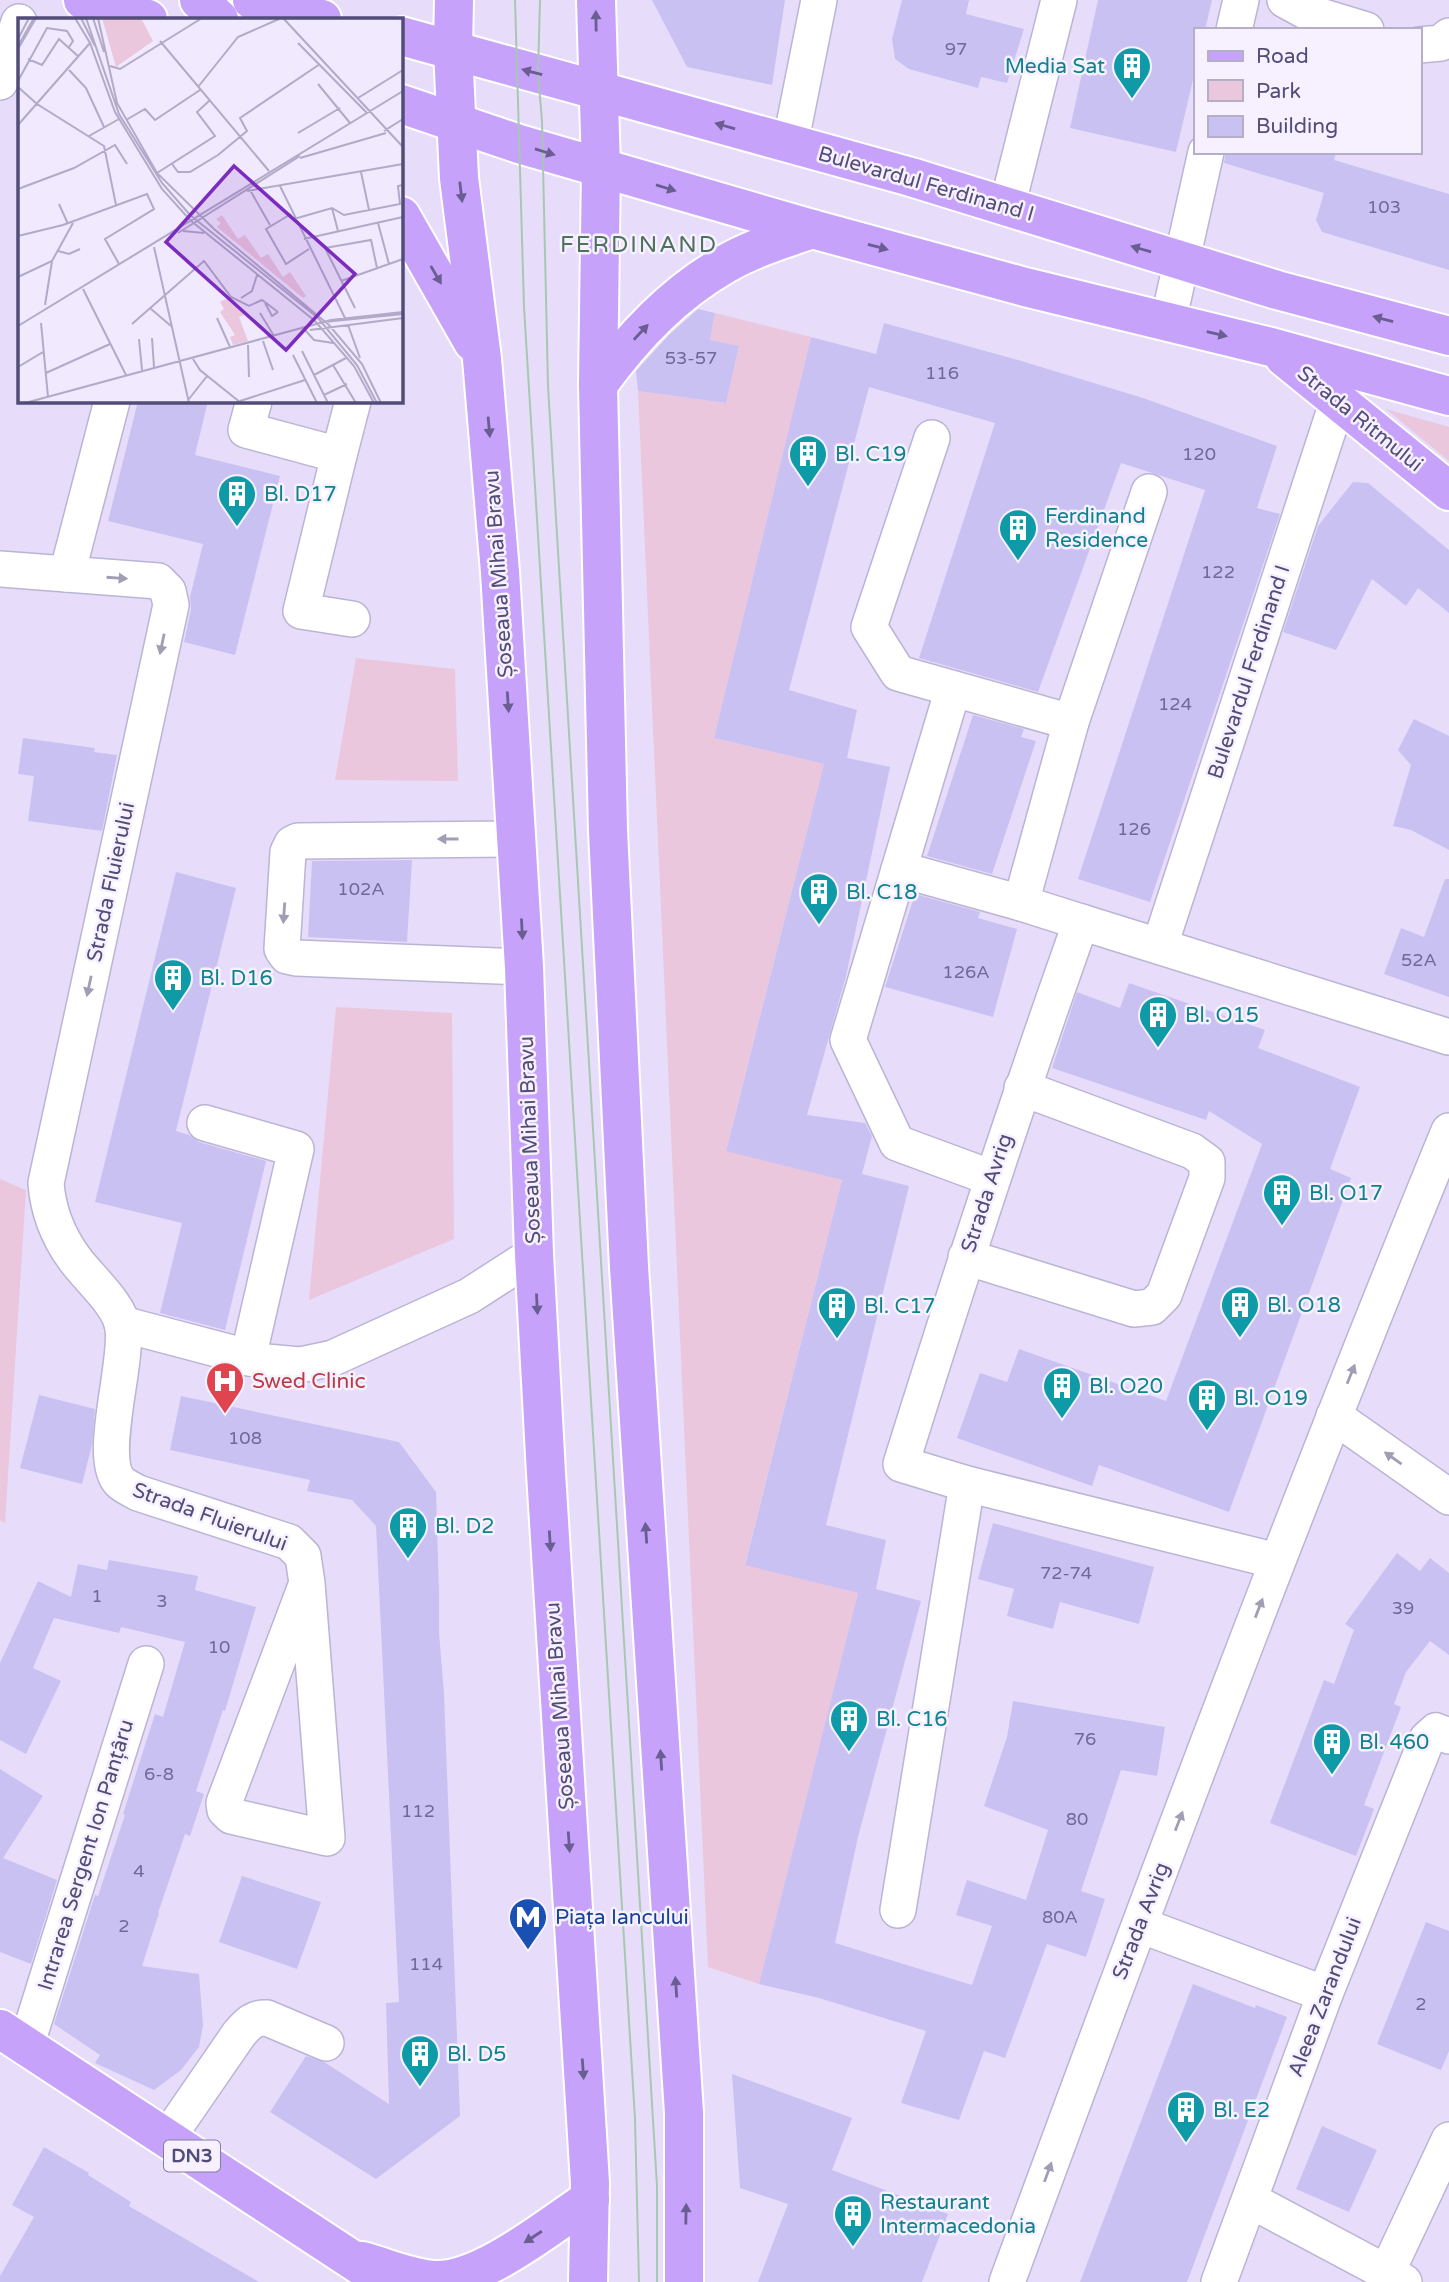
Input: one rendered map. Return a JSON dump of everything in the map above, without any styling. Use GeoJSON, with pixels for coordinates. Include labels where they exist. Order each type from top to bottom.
{"type":"FeatureCollection","features":[{"type":"Feature","properties":{"kind":"main road"},"geometry":{"type":"LineString","coordinates":[[83,0],[145,18]]}},
{"type":"Feature","properties":{"kind":"main road"},"geometry":{"type":"LineString","coordinates":[[199,0],[218,18]]}},
{"type":"Feature","properties":{"kind":"main road"},"geometry":{"type":"LineString","coordinates":[[252,0],[318,11]]}},
{"type":"Feature","properties":{"kind":"main road","name":"Șoseaua Mihai Bravu"},"geometry":{"type":"LineString","coordinates":[[454,0],[456,124],[482,359],[500,572],[524,967],[534,1254],[590,2199],[588,2282]]}},
{"type":"Feature","properties":{"kind":"main road"},"geometry":{"type":"LineString","coordinates":[[596,0],[601,168],[598,385],[609,858],[629,1267],[684,2113],[684,2282]]}},
{"type":"Feature","properties":{"kind":"main road","name":"Bulevardul Ferdinand I"},"geometry":{"type":"LineString","coordinates":[[402,36],[1007,207],[1277,290],[1449,336]]}},
{"type":"Feature","properties":{"kind":"main road"},"geometry":{"type":"LineString","coordinates":[[402,104],[456,124],[812,229],[1025,287],[1271,347],[1449,396]]}},
{"type":"Feature","properties":{"kind":"main road"},"geometry":{"type":"LineString","coordinates":[[402,218],[482,359]]}},
{"type":"Feature","properties":{"kind":"main road"},"geometry":{"type":"LineString","coordinates":[[598,385],[618,356],[647,325],[721,266],[761,247],[812,229]]}},
{"type":"Feature","properties":{"kind":"main road","name":"Strada Ritmului"},"geometry":{"type":"LineString","coordinates":[[1271,347],[1449,491]]}},
{"type":"Feature","properties":{"kind":"main road","name":"DN3"},"geometry":{"type":"LineString","coordinates":[[13,2038],[386,2282]]}},
{"type":"Feature","properties":{"kind":"main road"},"geometry":{"type":"LineString","coordinates":[[343,2255],[426,2279],[454,2278],[498,2260],[590,2199]]}},
{"type":"Feature","properties":{"kind":"street"},"geometry":{"type":"LineString","coordinates":[[21,18],[26,0]]}},
{"type":"Feature","properties":{"kind":"street"},"geometry":{"type":"LineString","coordinates":[[790,145],[819,0]]}},
{"type":"Feature","properties":{"kind":"street"},"geometry":{"type":"LineString","coordinates":[[1007,207],[1059,0]]}},
{"type":"Feature","properties":{"kind":"street"},"geometry":{"type":"LineString","coordinates":[[1234,28],[1241,0]]}},
{"type":"Feature","properties":{"kind":"street"},"geometry":{"type":"LineString","coordinates":[[1285,0],[1307,12],[1359,28]]}},
{"type":"Feature","properties":{"kind":"street"},"geometry":{"type":"LineString","coordinates":[[0,81],[18,27]]}},
{"type":"Feature","properties":{"kind":"street"},"geometry":{"type":"LineString","coordinates":[[1421,45],[1441,43],[1449,36]]}},
{"type":"Feature","properties":{"kind":"street"},"geometry":{"type":"LineString","coordinates":[[1168,322],[1206,154]]}},
{"type":"Feature","properties":{"kind":"street","name":"Bulevardul Ferdinand I"},"geometry":{"type":"LineString","coordinates":[[1160,945],[1338,400]]}},
{"type":"Feature","properties":{"kind":"street"},"geometry":{"type":"LineString","coordinates":[[67,574],[113,402]]}},
{"type":"Feature","properties":{"kind":"street"},"geometry":{"type":"LineString","coordinates":[[254,402],[246,430],[339,455]]}},
{"type":"Feature","properties":{"kind":"street"},"geometry":{"type":"LineString","coordinates":[[352,619],[301,611],[353,402]]}},
{"type":"Feature","properties":{"kind":"street"},"geometry":{"type":"LineString","coordinates":[[932,438],[869,626],[898,673],[1072,722]]}},
{"type":"Feature","properties":{"kind":"street"},"geometry":{"type":"LineString","coordinates":[[1021,903],[1072,722],[1149,492]]}},
{"type":"Feature","properties":{"kind":"street","name":"Strada Fluierului"},"geometry":{"type":"LineString","coordinates":[[0,569],[158,581],[168,591],[171,605],[46,1183],[48,1201],[63,1239],[74,1258],[109,1300],[122,1324],[125,1346],[110,1449],[112,1467],[120,1482],[138,1493],[289,1542],[303,1556],[307,1583],[327,1838],[231,1816],[225,1810],[224,1802],[307,1583]]}},
{"type":"Feature","properties":{"kind":"street"},"geometry":{"type":"LineString","coordinates":[[953,689],[848,1040],[897,1143],[992,1178]]}},
{"type":"Feature","properties":{"kind":"street"},"geometry":{"type":"LineString","coordinates":[[516,839],[298,841],[292,844],[288,852],[282,949],[287,956],[296,958],[524,967]]}},
{"type":"Feature","properties":{"kind":"street"},"geometry":{"type":"LineString","coordinates":[[899,869],[1160,945],[1449,1037]]}},
{"type":"Feature","properties":{"kind":"street","name":"Strada Avrig"},"geometry":{"type":"LineString","coordinates":[[1081,922],[992,1178],[901,1464],[967,1484],[1277,1562]]}},
{"type":"Feature","properties":{"kind":"street"},"geometry":{"type":"LineString","coordinates":[[966,1257],[1134,1309],[1152,1307],[1164,1295],[1207,1178],[1207,1162],[1192,1151],[1022,1088]]}},
{"type":"Feature","properties":{"kind":"street"},"geometry":{"type":"LineString","coordinates":[[205,1123],[296,1149],[248,1358]]}},
{"type":"Feature","properties":{"kind":"street","name":"Strada Avrig"},"geometry":{"type":"LineString","coordinates":[[1007,2282],[1277,1562],[1449,1132]]}},
{"type":"Feature","properties":{"kind":"street"},"geometry":{"type":"LineString","coordinates":[[122,1324],[248,1358],[300,1364],[333,1358],[469,1296],[534,1254]]}},
{"type":"Feature","properties":{"kind":"street"},"geometry":{"type":"LineString","coordinates":[[1334,1416],[1449,1497]]}},
{"type":"Feature","properties":{"kind":"street"},"geometry":{"type":"LineString","coordinates":[[898,1910],[967,1484]]}},
{"type":"Feature","properties":{"kind":"street","name":"Intrarea Sergent Ion Panțâru"},"geometry":{"type":"LineString","coordinates":[[13,2038],[146,1664]]}},
{"type":"Feature","properties":{"kind":"street","name":"Aleea Zarandului"},"geometry":{"type":"LineString","coordinates":[[1219,2282],[1325,1994],[1427,1739],[1436,1731],[1449,1736]]}},
{"type":"Feature","properties":{"kind":"street"},"geometry":{"type":"LineString","coordinates":[[1140,1926],[1325,1994]]}},
{"type":"Feature","properties":{"kind":"street"},"geometry":{"type":"LineString","coordinates":[[166,2140],[239,2034],[258,2017],[267,2018],[326,2043]]}},
{"type":"Feature","properties":{"kind":"street"},"geometry":{"type":"LineString","coordinates":[[1250,2200],[1396,2277],[1449,2140]]}},
{"type":"Feature","properties":{"kind":"shaded area"},"geometry":{"type":"Polygon","coordinates":[[[0,0],[1449,0],[1449,2282],[0,2282],[0,0]]]}},
{"type":"Feature","properties":{"kind":"green space"},"geometry":{"type":"Polygon","coordinates":[[[715,313],[811,337],[714,738],[824,764],[726,1150],[842,1180],[745,1564],[858,1593],[759,1984],[708,1967],[638,391],[726,403],[739,346],[710,340],[715,313]]]}},
{"type":"Feature","properties":{"kind":"green space"},"geometry":{"type":"Polygon","coordinates":[[[1386,409],[1449,427],[1449,461],[1386,409]]]}},
{"type":"Feature","properties":{"kind":"green space"},"geometry":{"type":"Polygon","coordinates":[[[356,658],[455,669],[458,781],[335,780],[356,658]]]}},
{"type":"Feature","properties":{"kind":"green space"},"geometry":{"type":"Polygon","coordinates":[[[336,1007],[452,1013],[454,1239],[309,1300],[336,1007]]]}},
{"type":"Feature","properties":{"kind":"green space"},"geometry":{"type":"Polygon","coordinates":[[[0,1179],[26,1190],[5,1523],[0,1520],[0,1179]]]}},
{"type":"Feature","properties":{"kind":"building"},"geometry":{"type":"Polygon","coordinates":[[[652,0],[785,0],[772,85],[687,67],[652,0]]]}},
{"type":"Feature","properties":{"kind":"building"},"geometry":{"type":"Polygon","coordinates":[[[902,0],[969,0],[966,14],[1024,29],[1007,83],[981,77],[978,88],[909,69],[895,59],[892,39],[902,0]]]}},
{"type":"Feature","properties":{"kind":"building","name":"Media Sat"},"geometry":{"type":"Polygon","coordinates":[[[1098,0],[1212,0],[1205,28],[1194,28],[1194,75],[1176,152],[1070,128],[1098,0]]]}},
{"type":"Feature","properties":{"kind":"building"},"geometry":{"type":"Polygon","coordinates":[[[1226,154],[1336,154],[1334,160],[1449,194],[1449,270],[1322,232],[1316,220],[1324,193],[1224,163],[1226,154]]]}},
{"type":"Feature","properties":{"kind":"building"},"geometry":{"type":"Polygon","coordinates":[[[698,309],[715,313],[710,340],[739,346],[726,403],[638,391],[636,371],[669,335],[698,309]]]}},
{"type":"Feature","properties":{"kind":"building"},"geometry":{"type":"Polygon","coordinates":[[[884,323],[1143,398],[1277,446],[1257,508],[1280,514],[1150,902],[1078,879],[1205,490],[1121,463],[1038,692],[919,658],[995,423],[869,387],[789,690],[857,710],[847,758],[890,767],[846,976],[807,1115],[865,1123],[872,1136],[862,1174],[909,1186],[826,1525],[886,1540],[876,1589],[921,1601],[858,1837],[835,1943],[972,1985],[992,1926],[956,1915],[967,1880],[1026,1900],[1048,1830],[984,1806],[1007,1737],[1013,1701],[1165,1727],[1157,1776],[1121,1770],[1081,1891],[1105,1899],[1086,1957],[1047,1944],[1005,2058],[984,2051],[959,2120],[901,2103],[926,2031],[819,1998],[759,1984],[858,1593],[745,1565],[842,1180],[726,1151],[824,764],[714,738],[811,337],[876,354],[884,323]]]}},
{"type":"Feature","properties":{"kind":"building","name":"Bl. D17"},"geometry":{"type":"Polygon","coordinates":[[[138,402],[208,402],[195,455],[280,476],[235,655],[184,642],[191,609],[190,597],[203,544],[108,521],[138,402]]]}},
{"type":"Feature","properties":{"kind":"building"},"geometry":{"type":"Polygon","coordinates":[[[1353,482],[1368,483],[1449,550],[1449,613],[1418,588],[1406,606],[1372,579],[1336,650],[1283,632],[1318,526],[1353,482]]]}},
{"type":"Feature","properties":{"kind":"building"},"geometry":{"type":"Polygon","coordinates":[[[973,715],[1024,729],[1021,737],[1036,741],[992,874],[927,856],[973,715]]]}},
{"type":"Feature","properties":{"kind":"building"},"geometry":{"type":"Polygon","coordinates":[[[1414,719],[1449,736],[1449,850],[1411,830],[1393,826],[1411,765],[1398,750],[1414,719]]]}},
{"type":"Feature","properties":{"kind":"building"},"geometry":{"type":"Polygon","coordinates":[[[23,738],[95,748],[94,752],[117,755],[102,831],[28,821],[34,776],[18,774],[23,738]]]}},
{"type":"Feature","properties":{"kind":"building"},"geometry":{"type":"Polygon","coordinates":[[[412,860],[407,942],[308,937],[312,861],[412,860]]]}},
{"type":"Feature","properties":{"kind":"building","name":"Bl. D16"},"geometry":{"type":"Polygon","coordinates":[[[176,872],[236,888],[176,1131],[199,1142],[266,1161],[225,1330],[160,1313],[182,1223],[95,1202],[176,872]]]}},
{"type":"Feature","properties":{"kind":"building"},"geometry":{"type":"Polygon","coordinates":[[[1445,879],[1449,879],[1449,997],[1384,974],[1401,928],[1424,937],[1445,879]]]}},
{"type":"Feature","properties":{"kind":"building"},"geometry":{"type":"Polygon","coordinates":[[[915,894],[980,912],[978,918],[1017,929],[993,1017],[885,987],[915,894]]]}},
{"type":"Feature","properties":{"kind":"building"},"geometry":{"type":"Polygon","coordinates":[[[1129,983],[1265,1030],[1258,1048],[1360,1087],[1330,1169],[1351,1178],[1229,1512],[1099,1465],[1092,1486],[957,1438],[980,1373],[1007,1382],[1019,1349],[1166,1401],[1262,1144],[1209,1111],[1206,1120],[1052,1068],[1077,992],[1120,1008],[1129,983]]]}},
{"type":"Feature","properties":{"kind":"building"},"geometry":{"type":"Polygon","coordinates":[[[39,1395],[95,1409],[92,1445],[82,1484],[20,1468],[39,1395]]]}},
{"type":"Feature","properties":{"kind":"building"},"geometry":{"type":"Polygon","coordinates":[[[181,1396],[399,1442],[436,1492],[439,1632],[444,1694],[460,2116],[376,2179],[270,2112],[306,2056],[324,2062],[389,2104],[386,2003],[399,2002],[376,1526],[352,1500],[307,1491],[310,1480],[170,1450],[181,1396]]]}},
{"type":"Feature","properties":{"kind":"building"},"geometry":{"type":"Polygon","coordinates":[[[993,1523],[1154,1567],[1139,1624],[1060,1602],[1053,1629],[1007,1616],[1014,1589],[978,1579],[993,1523]]]}},
{"type":"Feature","properties":{"kind":"building","name":"Bl. 460"},"geometry":{"type":"Polygon","coordinates":[[[1397,1553],[1420,1571],[1430,1558],[1449,1573],[1449,1655],[1430,1641],[1406,1672],[1394,1704],[1401,1707],[1364,1805],[1374,1809],[1356,1856],[1270,1823],[1324,1680],[1334,1684],[1354,1630],[1345,1624],[1397,1553]]]}},
{"type":"Feature","properties":{"kind":"building"},"geometry":{"type":"Polygon","coordinates":[[[109,1560],[198,1576],[195,1590],[256,1607],[225,1711],[223,1710],[196,1791],[204,1794],[190,1836],[185,1834],[142,1966],[199,1974],[203,2025],[199,2047],[181,2070],[154,2090],[95,2063],[100,2055],[54,2024],[95,1895],[98,1896],[125,1815],[123,1814],[155,1714],[163,1717],[185,1642],[121,1627],[119,1633],[54,1618],[33,1668],[61,1681],[26,1754],[0,1740],[0,1663],[38,1581],[71,1597],[78,1564],[107,1570],[109,1560]]]}},
{"type":"Feature","properties":{"kind":"building"},"geometry":{"type":"Polygon","coordinates":[[[0,1769],[43,1796],[3,1858],[57,1880],[31,1964],[0,1952],[0,1769]]]}},
{"type":"Feature","properties":{"kind":"building"},"geometry":{"type":"Polygon","coordinates":[[[242,1876],[321,1902],[297,1969],[219,1942],[242,1876]]]}},
{"type":"Feature","properties":{"kind":"building"},"geometry":{"type":"Polygon","coordinates":[[[1426,1922],[1449,1931],[1449,2051],[1441,2070],[1377,2044],[1426,1922]]]}},
{"type":"Feature","properties":{"kind":"building","name":"Bl. E2"},"geometry":{"type":"Polygon","coordinates":[[[1193,1984],[1255,2008],[1256,2005],[1287,2017],[1187,2282],[1080,2282],[1193,1984]]]}},
{"type":"Feature","properties":{"kind":"building","name":"Restaurant Intermacedonia"},"geometry":{"type":"Polygon","coordinates":[[[732,2074],[852,2118],[832,2170],[948,2214],[922,2282],[758,2282],[788,2204],[740,2188],[732,2074]]]}},
{"type":"Feature","properties":{"kind":"building"},"geometry":{"type":"Polygon","coordinates":[[[1322,2126],[1377,2150],[1349,2212],[1296,2189],[1322,2126]]]}},
{"type":"Feature","properties":{"kind":"building"},"geometry":{"type":"Polygon","coordinates":[[[44,2147],[131,2202],[129,2206],[259,2282],[0,2282],[0,2276],[34,2217],[12,2205],[44,2147]]]}},
{"type":"Feature","properties":{"kind":"tram line"},"geometry":{"type":"LineString","coordinates":[[515,0],[524,307],[635,2119],[639,2282]]}},
{"type":"Feature","properties":{"kind":"tram line"},"geometry":{"type":"LineString","coordinates":[[540,0],[538,74],[542,121],[548,386],[657,2186],[657,2282]]}},
{"type":"Feature","properties":{"kind":"place","name":"Media Sat"},"geometry":{"type":"Point","coordinates":[1132,100]}},
{"type":"Feature","properties":{"kind":"place","name":"Bl. C19"},"geometry":{"type":"Point","coordinates":[808,488]}},
{"type":"Feature","properties":{"kind":"place","name":"Bl. D17"},"geometry":{"type":"Point","coordinates":[237,528]}},
{"type":"Feature","properties":{"kind":"place","name":"Ferdinand Residence"},"geometry":{"type":"Point","coordinates":[1018,562]}},
{"type":"Feature","properties":{"kind":"place","name":"Bl. C18"},"geometry":{"type":"Point","coordinates":[819,926]}},
{"type":"Feature","properties":{"kind":"place","name":"Bl. D16"},"geometry":{"type":"Point","coordinates":[173,1012]}},
{"type":"Feature","properties":{"kind":"place","name":"Bl. O15"},"geometry":{"type":"Point","coordinates":[1158,1049]}},
{"type":"Feature","properties":{"kind":"place","name":"Bl. O17"},"geometry":{"type":"Point","coordinates":[1282,1227]}},
{"type":"Feature","properties":{"kind":"place","name":"Bl. O18"},"geometry":{"type":"Point","coordinates":[1240,1339]}},
{"type":"Feature","properties":{"kind":"place","name":"Bl. C17"},"geometry":{"type":"Point","coordinates":[837,1340]}},
{"type":"Feature","properties":{"kind":"place","name":"Swed Clinic"},"geometry":{"type":"Point","coordinates":[225,1415]}},
{"type":"Feature","properties":{"kind":"place","name":"Bl. O20"},"geometry":{"type":"Point","coordinates":[1062,1420]}},
{"type":"Feature","properties":{"kind":"place","name":"Bl. O19"},"geometry":{"type":"Point","coordinates":[1207,1432]}},
{"type":"Feature","properties":{"kind":"place","name":"Bl. D2"},"geometry":{"type":"Point","coordinates":[408,1560]}},
{"type":"Feature","properties":{"kind":"place","name":"Bl. C16"},"geometry":{"type":"Point","coordinates":[849,1753]}},
{"type":"Feature","properties":{"kind":"place","name":"Bl. 460"},"geometry":{"type":"Point","coordinates":[1332,1776]}},
{"type":"Feature","properties":{"kind":"place","name":"Piața Iancului"},"geometry":{"type":"Point","coordinates":[528,1951]}},
{"type":"Feature","properties":{"kind":"place","name":"Bl. D5"},"geometry":{"type":"Point","coordinates":[420,2088]}},
{"type":"Feature","properties":{"kind":"place","name":"Bl. E2"},"geometry":{"type":"Point","coordinates":[1186,2144]}},
{"type":"Feature","properties":{"kind":"place","name":"Restaurant Intermacedonia"},"geometry":{"type":"Point","coordinates":[853,2248]}},
{"type":"Feature","properties":{"kind":"district","name":"FERDINAND"},"geometry":{"type":"Point","coordinates":[639,245]}}]}
